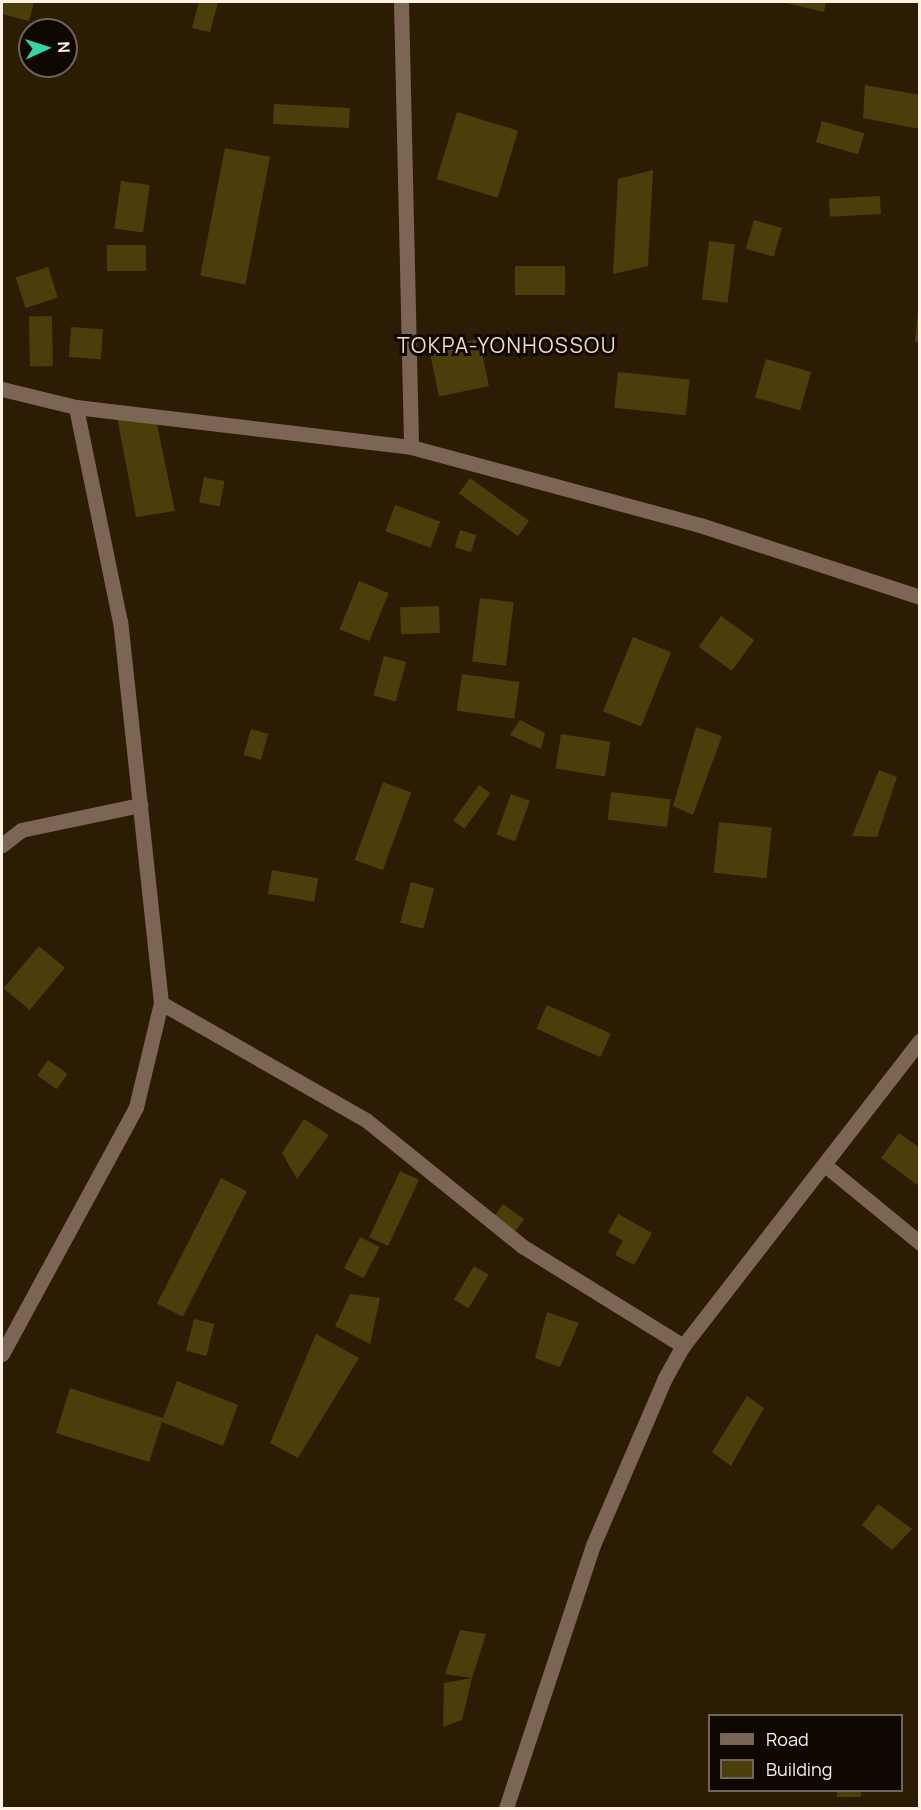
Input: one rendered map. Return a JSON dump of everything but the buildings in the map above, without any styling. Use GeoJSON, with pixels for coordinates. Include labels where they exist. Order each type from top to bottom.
{"type":"FeatureCollection","features":[{"type":"Feature","properties":{"kind":"street"},"geometry":{"type":"LineString","coordinates":[[402,2],[411,447]]}},
{"type":"Feature","properties":{"kind":"street"},"geometry":{"type":"LineString","coordinates":[[2,389],[76,407],[411,447],[700,525],[920,597]]}},
{"type":"Feature","properties":{"kind":"street"},"geometry":{"type":"LineString","coordinates":[[2,1354],[136,1107],[161,1003],[120,622],[76,407]]}},
{"type":"Feature","properties":{"kind":"street"},"geometry":{"type":"LineString","coordinates":[[2,845],[21,830],[140,805]]}},
{"type":"Feature","properties":{"kind":"street"},"geometry":{"type":"LineString","coordinates":[[161,1003],[366,1120],[522,1246],[683,1346]]}},
{"type":"Feature","properties":{"kind":"street"},"geometry":{"type":"LineString","coordinates":[[506,1809],[593,1545],[638,1433],[683,1346],[826,1166],[920,1040]]}},
{"type":"Feature","properties":{"kind":"street"},"geometry":{"type":"LineString","coordinates":[[826,1166],[920,1243]]}},
{"type":"Feature","properties":{"kind":"district","name":"TOKPA-YONHOSSOU"},"geometry":{"type":"Point","coordinates":[507,345]}}]}
